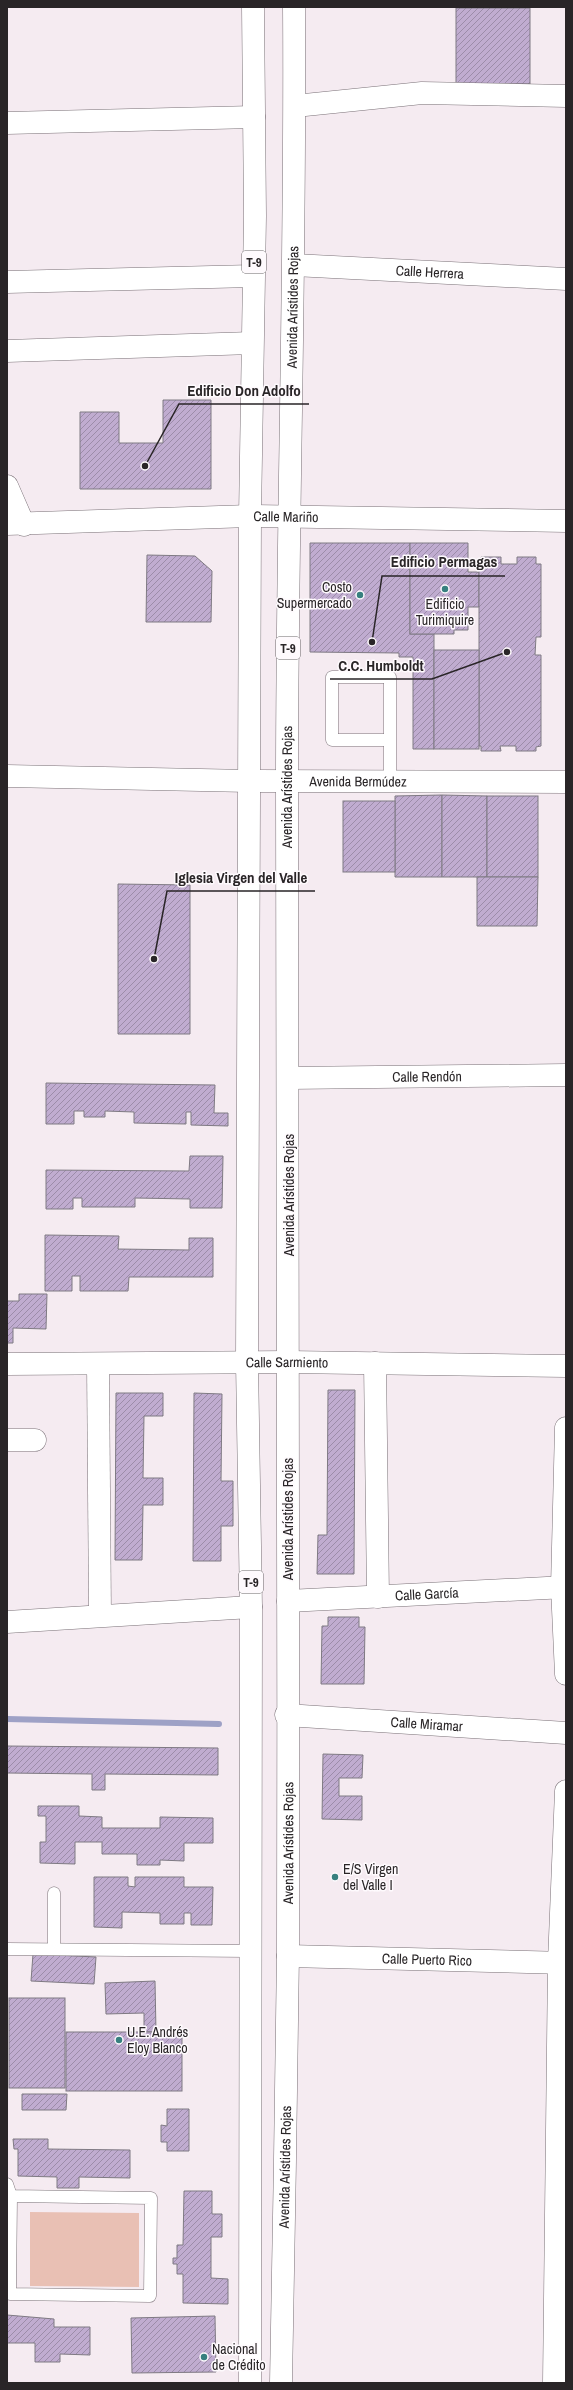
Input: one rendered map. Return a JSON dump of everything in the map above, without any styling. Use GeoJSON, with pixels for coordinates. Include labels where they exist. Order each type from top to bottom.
{"type":"FeatureCollection","features":[{"type":"Feature","properties":{"kind":"street","name":"T-9"},"geometry":{"type":"LineString","coordinates":[[250,2383],[251,1607],[247,1362],[250,1109],[250,516],[254,276],[253,7]]}},
{"type":"Feature","properties":{"kind":"street","name":"Avenida Arístides Rojas"},"geometry":{"type":"LineString","coordinates":[[281,2383],[288,1956],[286,1715],[289,1362],[287,781],[288,516],[294,265],[294,7]]}},
{"type":"Feature","properties":{"kind":"street"},"geometry":{"type":"LineString","coordinates":[[295,106],[422,93],[566,96]]}},
{"type":"Feature","properties":{"kind":"street"},"geometry":{"type":"LineString","coordinates":[[7,122],[254,118]]}},
{"type":"Feature","properties":{"kind":"street","name":"Calle Herrera"},"geometry":{"type":"LineString","coordinates":[[294,265],[566,279]]}},
{"type":"Feature","properties":{"kind":"street"},"geometry":{"type":"LineString","coordinates":[[7,282],[254,276]]}},
{"type":"Feature","properties":{"kind":"street"},"geometry":{"type":"LineString","coordinates":[[7,351],[252,343]]}},
{"type":"Feature","properties":{"kind":"street"},"geometry":{"type":"LineString","coordinates":[[7,486],[16,524]]}},
{"type":"Feature","properties":{"kind":"street","name":"Calle Mariño"},"geometry":{"type":"LineString","coordinates":[[16,524],[250,516],[566,521]]}},
{"type":"Feature","properties":{"kind":"street","name":"Avenida Bermúdez"},"geometry":{"type":"LineString","coordinates":[[7,776],[249,781],[566,782]]}},
{"type":"Feature","properties":{"kind":"street","name":"Calle Rendón"},"geometry":{"type":"LineString","coordinates":[[288,1078],[566,1075]]}},
{"type":"Feature","properties":{"kind":"street","name":"Calle Sarmiento"},"geometry":{"type":"LineString","coordinates":[[7,1364],[289,1362],[566,1366]]}},
{"type":"Feature","properties":{"kind":"street"},"geometry":{"type":"LineString","coordinates":[[376,1363],[378,1596]]}},
{"type":"Feature","properties":{"kind":"street"},"geometry":{"type":"LineString","coordinates":[[98,1364],[100,1615]]}},
{"type":"Feature","properties":{"kind":"street"},"geometry":{"type":"LineString","coordinates":[[566,1428],[564,1587],[566,1674]]}},
{"type":"Feature","properties":{"kind":"street"},"geometry":{"type":"LineString","coordinates":[[7,1440],[35,1440]]}},
{"type":"Feature","properties":{"kind":"street","name":"Calle García"},"geometry":{"type":"LineString","coordinates":[[288,1601],[564,1587]]}},
{"type":"Feature","properties":{"kind":"street"},"geometry":{"type":"LineString","coordinates":[[7,1622],[100,1615],[251,1607]]}},
{"type":"Feature","properties":{"kind":"street","name":"Calle Miramar"},"geometry":{"type":"LineString","coordinates":[[286,1715],[566,1734]]}},
{"type":"Feature","properties":{"kind":"street"},"geometry":{"type":"LineString","coordinates":[[554,2383],[566,1791]]}},
{"type":"Feature","properties":{"kind":"street","name":"Calle Puerto Rico"},"geometry":{"type":"LineString","coordinates":[[288,1956],[562,1963]]}},
{"type":"Feature","properties":{"kind":"lane"},"geometry":{"type":"LineString","coordinates":[[390,740],[332,740],[332,677],[390,677],[390,740],[390,781]]}},
{"type":"Feature","properties":{"kind":"lane"},"geometry":{"type":"LineString","coordinates":[[54,1894],[54,1949]]}},
{"type":"Feature","properties":{"kind":"lane"},"geometry":{"type":"LineString","coordinates":[[7,1949],[250,1951]]}},
{"type":"Feature","properties":{"kind":"lane"},"geometry":{"type":"LineString","coordinates":[[7,2184],[11,2196],[10,2294],[150,2296],[151,2198],[11,2196]]}},
{"type":"Feature","properties":{"kind":"shaded area"},"geometry":{"type":"Polygon","coordinates":[[[30,2212],[139,2213],[139,2287],[30,2286],[30,2212]]]}},
{"type":"Feature","properties":{"kind":"building"},"geometry":{"type":"Polygon","coordinates":[[[456,8],[530,8],[530,84],[456,84],[456,8]]]}},
{"type":"Feature","properties":{"kind":"building"},"geometry":{"type":"Polygon","coordinates":[[[163,400],[211,400],[211,489],[80,489],[80,412],[119,412],[119,443],[163,443],[163,400]]]}},
{"type":"Feature","properties":{"kind":"building"},"geometry":{"type":"Polygon","coordinates":[[[310,543],[410,543],[410,634],[434,634],[434,749],[413,749],[413,657],[399,657],[399,653],[310,652],[310,543]]]}},
{"type":"Feature","properties":{"kind":"building","name":"Edificio Turimiquire"},"geometry":{"type":"Polygon","coordinates":[[[410,543],[468,543],[468,572],[479,572],[479,607],[468,607],[468,630],[454,630],[454,634],[410,634],[410,543]]]}},
{"type":"Feature","properties":{"kind":"building"},"geometry":{"type":"Polygon","coordinates":[[[147,555],[195,556],[212,571],[211,622],[146,622],[147,555]]]}},
{"type":"Feature","properties":{"kind":"building"},"geometry":{"type":"Polygon","coordinates":[[[481,557],[501,557],[501,564],[517,564],[517,557],[536,557],[536,564],[541,564],[541,637],[536,637],[535,655],[541,655],[541,746],[536,747],[536,751],[516,751],[516,746],[500,746],[501,751],[481,751],[481,746],[479,746],[479,564],[482,564],[481,557]]]}},
{"type":"Feature","properties":{"kind":"building"},"geometry":{"type":"Polygon","coordinates":[[[434,650],[479,650],[479,749],[434,749],[434,650]]]}},
{"type":"Feature","properties":{"kind":"building"},"geometry":{"type":"Polygon","coordinates":[[[442,795],[442,877],[395,877],[395,796],[442,795]]]}},
{"type":"Feature","properties":{"kind":"building"},"geometry":{"type":"Polygon","coordinates":[[[442,795],[487,796],[487,877],[442,877],[442,795]]]}},
{"type":"Feature","properties":{"kind":"building"},"geometry":{"type":"Polygon","coordinates":[[[487,796],[538,796],[538,877],[487,877],[487,796]]]}},
{"type":"Feature","properties":{"kind":"building"},"geometry":{"type":"Polygon","coordinates":[[[343,801],[395,801],[395,872],[343,872],[343,801]]]}},
{"type":"Feature","properties":{"kind":"building"},"geometry":{"type":"Polygon","coordinates":[[[477,877],[538,877],[537,926],[477,926],[477,877]]]}},
{"type":"Feature","properties":{"kind":"building"},"geometry":{"type":"Polygon","coordinates":[[[118,884],[190,885],[190,1034],[118,1034],[118,884]]]}},
{"type":"Feature","properties":{"kind":"building"},"geometry":{"type":"Polygon","coordinates":[[[46,1083],[215,1085],[214,1113],[228,1113],[228,1126],[191,1125],[191,1112],[186,1112],[186,1124],[134,1123],[134,1112],[105,1111],[105,1117],[84,1117],[84,1111],[74,1111],[74,1124],[46,1124],[46,1083]]]}},
{"type":"Feature","properties":{"kind":"building"},"geometry":{"type":"Polygon","coordinates":[[[190,1156],[223,1156],[222,1208],[190,1208],[190,1199],[135,1198],[135,1207],[82,1207],[82,1198],[73,1198],[73,1209],[46,1209],[46,1170],[189,1171],[190,1156]]]}},
{"type":"Feature","properties":{"kind":"building"},"geometry":{"type":"Polygon","coordinates":[[[45,1235],[119,1236],[118,1249],[189,1250],[189,1238],[213,1238],[213,1277],[129,1277],[128,1291],[80,1291],[80,1276],[72,1276],[72,1291],[45,1291],[45,1235]]]}},
{"type":"Feature","properties":{"kind":"building"},"geometry":{"type":"Polygon","coordinates":[[[19,1294],[47,1294],[46,1329],[13,1328],[13,1343],[7,1343],[7,1301],[19,1301],[19,1294]]]}},
{"type":"Feature","properties":{"kind":"building"},"geometry":{"type":"Polygon","coordinates":[[[328,1390],[355,1390],[354,1574],[317,1574],[318,1535],[327,1535],[328,1390]]]}},
{"type":"Feature","properties":{"kind":"building"},"geometry":{"type":"Polygon","coordinates":[[[116,1393],[163,1393],[163,1416],[144,1416],[143,1478],[163,1478],[163,1505],[143,1505],[142,1560],[115,1560],[116,1393]]]}},
{"type":"Feature","properties":{"kind":"building"},"geometry":{"type":"Polygon","coordinates":[[[194,1393],[222,1394],[221,1481],[233,1481],[233,1526],[221,1526],[221,1561],[193,1561],[194,1393]]]}},
{"type":"Feature","properties":{"kind":"building"},"geometry":{"type":"Polygon","coordinates":[[[328,1617],[359,1617],[359,1627],[365,1627],[364,1684],[321,1684],[322,1626],[328,1626],[328,1617]]]}},
{"type":"Feature","properties":{"kind":"building"},"geometry":{"type":"Polygon","coordinates":[[[7,1746],[218,1748],[218,1775],[105,1774],[105,1790],[92,1790],[92,1774],[7,1773],[7,1746]]]}},
{"type":"Feature","properties":{"kind":"building"},"geometry":{"type":"Polygon","coordinates":[[[323,1754],[363,1755],[362,1778],[339,1778],[339,1796],[362,1796],[362,1820],[322,1819],[323,1754]]]}},
{"type":"Feature","properties":{"kind":"building"},"geometry":{"type":"Polygon","coordinates":[[[38,1806],[79,1806],[79,1816],[102,1817],[102,1828],[160,1828],[160,1817],[213,1818],[213,1843],[184,1843],[184,1861],[160,1860],[160,1865],[137,1865],[137,1854],[102,1854],[102,1842],[75,1842],[75,1864],[40,1863],[40,1842],[46,1842],[46,1816],[38,1816],[38,1806]]]}},
{"type":"Feature","properties":{"kind":"building"},"geometry":{"type":"Polygon","coordinates":[[[94,1877],[128,1877],[128,1886],[135,1887],[135,1877],[184,1877],[184,1887],[213,1887],[212,1925],[191,1925],[191,1913],[184,1913],[184,1924],[160,1924],[160,1913],[122,1912],[122,1928],[94,1927],[94,1877]]]}},
{"type":"Feature","properties":{"kind":"building"},"geometry":{"type":"Polygon","coordinates":[[[33,1954],[96,1957],[94,1984],[31,1981],[33,1954]]]}},
{"type":"Feature","properties":{"kind":"building"},"geometry":{"type":"Polygon","coordinates":[[[155,1981],[156,2032],[144,2032],[144,2013],[106,2014],[105,1983],[155,1981]]]}},
{"type":"Feature","properties":{"kind":"building"},"geometry":{"type":"Polygon","coordinates":[[[9,1998],[65,1998],[65,2088],[9,2088],[9,1998]]]}},
{"type":"Feature","properties":{"kind":"building"},"geometry":{"type":"Polygon","coordinates":[[[66,2032],[182,2032],[182,2091],[66,2091],[66,2032]]]}},
{"type":"Feature","properties":{"kind":"building"},"geometry":{"type":"Polygon","coordinates":[[[22,2094],[67,2094],[66,2110],[22,2110],[22,2094]]]}},
{"type":"Feature","properties":{"kind":"building"},"geometry":{"type":"Polygon","coordinates":[[[167,2109],[189,2109],[189,2151],[167,2151],[167,2142],[161,2142],[161,2125],[167,2126],[167,2109]]]}},
{"type":"Feature","properties":{"kind":"building"},"geometry":{"type":"Polygon","coordinates":[[[13,2139],[48,2139],[48,2149],[130,2150],[130,2178],[79,2177],[79,2188],[57,2188],[57,2177],[18,2176],[18,2149],[14,2149],[13,2139]]]}},
{"type":"Feature","properties":{"kind":"building"},"geometry":{"type":"Polygon","coordinates":[[[184,2191],[212,2191],[212,2214],[222,2214],[222,2237],[211,2237],[211,2278],[228,2279],[228,2304],[183,2303],[183,2274],[177,2274],[177,2264],[173,2264],[173,2258],[177,2258],[177,2245],[183,2245],[184,2191]]]}},
{"type":"Feature","properties":{"kind":"building"},"geometry":{"type":"Polygon","coordinates":[[[7,2315],[54,2319],[54,2327],[90,2327],[90,2355],[60,2354],[60,2362],[35,2362],[35,2343],[7,2343],[7,2315]]]}},
{"type":"Feature","properties":{"kind":"building"},"geometry":{"type":"Polygon","coordinates":[[[215,2316],[216,2372],[132,2373],[131,2318],[215,2316]]]}},
{"type":"Feature","properties":{"kind":"waterway"},"geometry":{"type":"LineString","coordinates":[[7,1719],[219,1724]]}},
{"type":"Feature","properties":{"kind":"place","name":"Edificio Don Adolfo"},"geometry":{"type":"Point","coordinates":[145,466]}},
{"type":"Feature","properties":{"kind":"place","name":"Edificio Turimiquire"},"geometry":{"type":"Point","coordinates":[445,589]}},
{"type":"Feature","properties":{"kind":"place","name":"Costo Supermercado"},"geometry":{"type":"Point","coordinates":[360,595]}},
{"type":"Feature","properties":{"kind":"place","name":"Edificio Permagas"},"geometry":{"type":"Point","coordinates":[372,642]}},
{"type":"Feature","properties":{"kind":"place","name":"C.C. Humboldt"},"geometry":{"type":"Point","coordinates":[507,652]}},
{"type":"Feature","properties":{"kind":"place","name":"Iglesia Virgen del Valle"},"geometry":{"type":"Point","coordinates":[154,959]}},
{"type":"Feature","properties":{"kind":"place","name":"E/S Virgen del Valle I"},"geometry":{"type":"Point","coordinates":[335,1877]}},
{"type":"Feature","properties":{"kind":"place","name":"U.E. Andrés Eloy Blanco"},"geometry":{"type":"Point","coordinates":[119,2040]}},
{"type":"Feature","properties":{"kind":"place","name":"Nacional de Crédito"},"geometry":{"type":"Point","coordinates":[204,2357]}}]}
